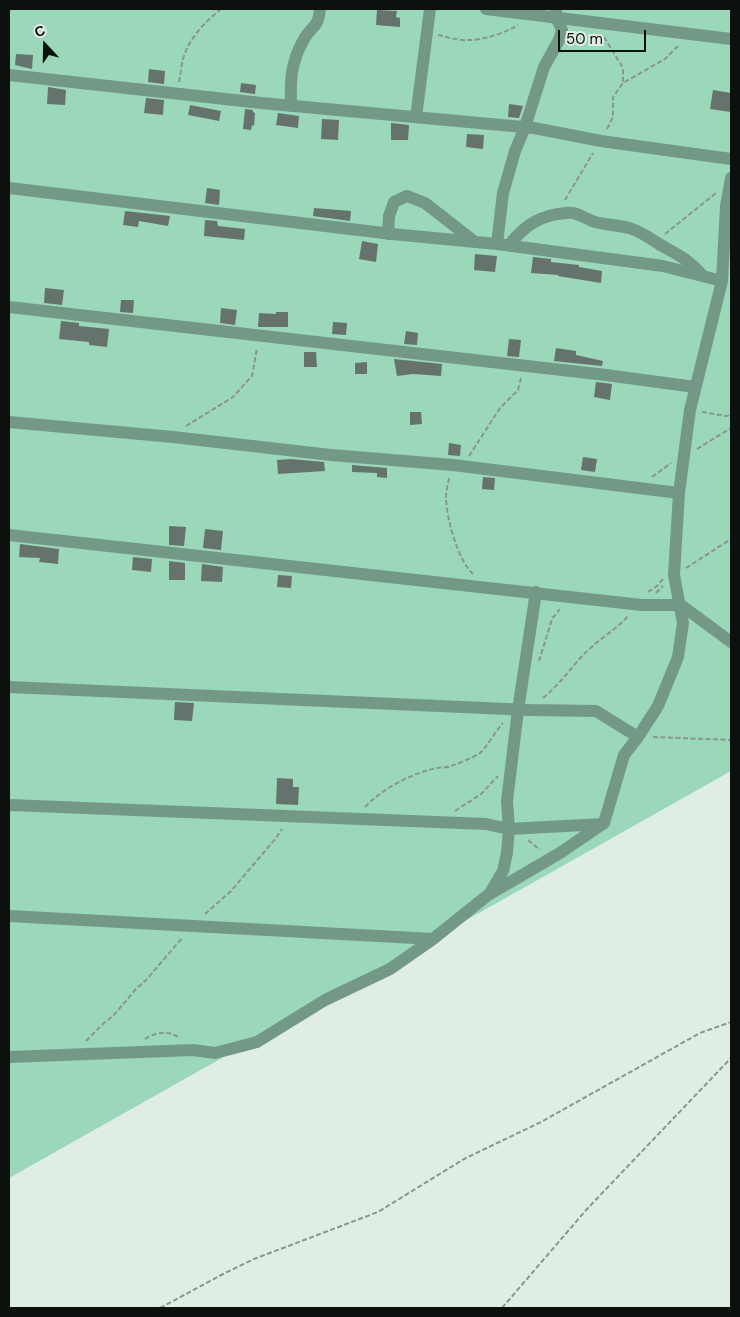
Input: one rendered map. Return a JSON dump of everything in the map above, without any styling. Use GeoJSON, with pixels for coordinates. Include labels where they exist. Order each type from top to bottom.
{"type":"FeatureCollection","features":[{"type":"Feature","properties":{"kind":"street"},"geometry":{"type":"LineString","coordinates":[[291,106],[291,70],[305,36],[315,27],[320,9]]}},
{"type":"Feature","properties":{"kind":"street"},"geometry":{"type":"LineString","coordinates":[[416,117],[430,9]]}},
{"type":"Feature","properties":{"kind":"street"},"geometry":{"type":"LineString","coordinates":[[486,9],[535,15],[556,13],[595,22],[731,39]]}},
{"type":"Feature","properties":{"kind":"street"},"geometry":{"type":"LineString","coordinates":[[503,244],[503,193],[515,151],[525,127],[544,67],[559,40],[562,30],[556,13]]}},
{"type":"Feature","properties":{"kind":"street"},"geometry":{"type":"LineString","coordinates":[[9,75],[291,106],[525,127],[731,159]]}},
{"type":"Feature","properties":{"kind":"street"},"geometry":{"type":"LineString","coordinates":[[9,1057],[194,1050],[215,1054],[257,1042],[325,1000],[390,969],[433,939],[488,896],[604,823],[624,755],[658,706],[678,657],[684,623],[674,575],[679,494],[690,410],[722,281],[726,206],[731,178]]}},
{"type":"Feature","properties":{"kind":"street"},"geometry":{"type":"LineString","coordinates":[[9,188],[388,234],[503,244],[663,266],[722,281]]}},
{"type":"Feature","properties":{"kind":"street"},"geometry":{"type":"LineString","coordinates":[[388,234],[389,216],[394,202],[407,196],[425,203],[476,242]]}},
{"type":"Feature","properties":{"kind":"street"},"geometry":{"type":"LineString","coordinates":[[503,244],[538,219],[568,212],[595,222],[629,228],[643,233],[680,255],[692,264],[702,276]]}},
{"type":"Feature","properties":{"kind":"street"},"geometry":{"type":"LineString","coordinates":[[9,307],[695,387]]}},
{"type":"Feature","properties":{"kind":"street"},"geometry":{"type":"LineString","coordinates":[[9,422],[173,437],[331,456],[459,466],[679,494]]}},
{"type":"Feature","properties":{"kind":"street"},"geometry":{"type":"LineString","coordinates":[[9,535],[536,592],[643,599],[681,605],[731,642]]}},
{"type":"Feature","properties":{"kind":"street"},"geometry":{"type":"LineString","coordinates":[[488,896],[503,871],[509,829],[507,801],[524,710],[536,592]]}},
{"type":"Feature","properties":{"kind":"street"},"geometry":{"type":"LineString","coordinates":[[9,687],[524,710],[596,711],[638,737]]}},
{"type":"Feature","properties":{"kind":"street"},"geometry":{"type":"LineString","coordinates":[[9,805],[486,824],[509,829],[604,823]]}},
{"type":"Feature","properties":{"kind":"street"},"geometry":{"type":"LineString","coordinates":[[9,916],[433,939]]}},
{"type":"Feature","properties":{"kind":"path"},"geometry":{"type":"LineString","coordinates":[[170,93],[180,81],[183,60],[192,39],[201,27],[221,9]]}},
{"type":"Feature","properties":{"kind":"path"},"geometry":{"type":"LineString","coordinates":[[427,33],[469,40],[489,37],[510,30],[535,15]]}},
{"type":"Feature","properties":{"kind":"path"},"geometry":{"type":"LineString","coordinates":[[595,22],[623,68],[624,83]]}},
{"type":"Feature","properties":{"kind":"path"},"geometry":{"type":"LineString","coordinates":[[556,215],[601,140],[612,117],[613,97],[624,83],[665,59],[690,34]]}},
{"type":"Feature","properties":{"kind":"path"},"geometry":{"type":"LineString","coordinates":[[658,243],[661,237],[675,224],[718,192]]}},
{"type":"Feature","properties":{"kind":"path"},"geometry":{"type":"LineString","coordinates":[[173,437],[189,424],[232,397],[252,376],[259,335]]}},
{"type":"Feature","properties":{"kind":"path"},"geometry":{"type":"LineString","coordinates":[[488,587],[468,570],[458,551],[451,527],[446,498],[449,478],[470,454],[500,408],[518,390],[525,366]]}},
{"type":"Feature","properties":{"kind":"path"},"geometry":{"type":"LineString","coordinates":[[690,410],[726,416],[731,415]]}},
{"type":"Feature","properties":{"kind":"path"},"geometry":{"type":"LineString","coordinates":[[356,819],[371,801],[408,777],[436,768],[450,766],[482,752],[502,724],[554,689],[586,652],[607,633],[619,626],[657,586],[675,558]]}},
{"type":"Feature","properties":{"kind":"path"},"geometry":{"type":"LineString","coordinates":[[537,666],[552,619],[561,608]]}},
{"type":"Feature","properties":{"kind":"path"},"geometry":{"type":"LineString","coordinates":[[638,737],[731,740]]}},
{"type":"Feature","properties":{"kind":"path"},"geometry":{"type":"LineString","coordinates":[[455,811],[481,794],[500,774]]}},
{"type":"Feature","properties":{"kind":"path"},"geometry":{"type":"LineString","coordinates":[[509,829],[526,838],[551,858]]}},
{"type":"Feature","properties":{"kind":"path"},"geometry":{"type":"LineString","coordinates":[[160,1308],[254,1259],[378,1212],[464,1159],[541,1122],[700,1033],[731,1022]]}},
{"type":"Feature","properties":{"kind":"path"},"geometry":{"type":"LineString","coordinates":[[502,1308],[587,1210],[731,1058]]}},
{"type":"Feature","properties":{"kind":"green space"},"geometry":{"type":"Polygon","coordinates":[[[9,9],[731,9],[731,771],[9,1178],[9,9]]]}},
{"type":"Feature","properties":{"kind":"building"},"geometry":{"type":"Polygon","coordinates":[[[377,10],[397,11],[396,17],[400,18],[400,27],[376,25],[377,10]]]}},
{"type":"Feature","properties":{"kind":"building"},"geometry":{"type":"Polygon","coordinates":[[[16,54],[33,55],[32,69],[15,65],[16,54]]]}},
{"type":"Feature","properties":{"kind":"building"},"geometry":{"type":"Polygon","coordinates":[[[149,69],[165,71],[164,84],[148,82],[149,69]]]}},
{"type":"Feature","properties":{"kind":"building"},"geometry":{"type":"Polygon","coordinates":[[[241,83],[256,85],[255,94],[240,92],[241,83]]]}},
{"type":"Feature","properties":{"kind":"building"},"geometry":{"type":"Polygon","coordinates":[[[48,87],[66,90],[65,105],[47,104],[48,87]]]}},
{"type":"Feature","properties":{"kind":"building"},"geometry":{"type":"Polygon","coordinates":[[[713,90],[731,93],[731,112],[710,109],[713,90]]]}},
{"type":"Feature","properties":{"kind":"building"},"geometry":{"type":"Polygon","coordinates":[[[146,98],[164,100],[163,115],[144,113],[146,98]]]}},
{"type":"Feature","properties":{"kind":"building"},"geometry":{"type":"Polygon","coordinates":[[[509,104],[523,106],[519,118],[508,117],[509,104]]]}},
{"type":"Feature","properties":{"kind":"building"},"geometry":{"type":"Polygon","coordinates":[[[190,105],[221,111],[219,121],[188,115],[190,105]]]}},
{"type":"Feature","properties":{"kind":"building"},"geometry":{"type":"Polygon","coordinates":[[[245,109],[253,110],[255,113],[254,126],[252,125],[251,130],[243,129],[245,109]]]}},
{"type":"Feature","properties":{"kind":"building"},"geometry":{"type":"Polygon","coordinates":[[[278,113],[299,116],[298,128],[276,125],[278,113]]]}},
{"type":"Feature","properties":{"kind":"building"},"geometry":{"type":"Polygon","coordinates":[[[322,119],[339,120],[338,140],[321,139],[322,119]]]}},
{"type":"Feature","properties":{"kind":"building"},"geometry":{"type":"Polygon","coordinates":[[[391,123],[409,125],[408,140],[391,140],[391,123]]]}},
{"type":"Feature","properties":{"kind":"building"},"geometry":{"type":"Polygon","coordinates":[[[467,134],[484,135],[483,149],[466,147],[467,134]]]}},
{"type":"Feature","properties":{"kind":"building"},"geometry":{"type":"Polygon","coordinates":[[[207,188],[220,190],[219,205],[205,203],[207,188]]]}},
{"type":"Feature","properties":{"kind":"building"},"geometry":{"type":"Polygon","coordinates":[[[314,208],[351,211],[350,221],[313,216],[314,208]]]}},
{"type":"Feature","properties":{"kind":"building"},"geometry":{"type":"Polygon","coordinates":[[[125,211],[170,216],[168,226],[139,221],[138,227],[123,225],[125,211]]]}},
{"type":"Feature","properties":{"kind":"building"},"geometry":{"type":"Polygon","coordinates":[[[205,220],[217,221],[218,226],[245,229],[244,240],[204,236],[205,220]]]}},
{"type":"Feature","properties":{"kind":"building"},"geometry":{"type":"Polygon","coordinates":[[[362,241],[378,244],[376,262],[359,259],[362,241]]]}},
{"type":"Feature","properties":{"kind":"building"},"geometry":{"type":"Polygon","coordinates":[[[475,254],[497,256],[495,272],[474,270],[475,254]]]}},
{"type":"Feature","properties":{"kind":"building"},"geometry":{"type":"Polygon","coordinates":[[[533,257],[551,259],[551,262],[579,265],[579,267],[602,271],[601,283],[558,275],[531,273],[533,257]]]}},
{"type":"Feature","properties":{"kind":"building"},"geometry":{"type":"Polygon","coordinates":[[[45,288],[64,290],[62,305],[44,303],[45,288]]]}},
{"type":"Feature","properties":{"kind":"building"},"geometry":{"type":"Polygon","coordinates":[[[121,300],[134,300],[133,313],[120,312],[121,300]]]}},
{"type":"Feature","properties":{"kind":"building"},"geometry":{"type":"Polygon","coordinates":[[[221,308],[237,310],[235,325],[220,323],[221,308]]]}},
{"type":"Feature","properties":{"kind":"building"},"geometry":{"type":"Polygon","coordinates":[[[276,312],[288,312],[288,327],[258,327],[259,313],[276,314],[276,312]]]}},
{"type":"Feature","properties":{"kind":"building"},"geometry":{"type":"Polygon","coordinates":[[[61,321],[79,323],[79,326],[109,329],[107,347],[89,345],[89,342],[59,339],[61,321]]]}},
{"type":"Feature","properties":{"kind":"building"},"geometry":{"type":"Polygon","coordinates":[[[333,322],[347,323],[346,335],[332,334],[333,322]]]}},
{"type":"Feature","properties":{"kind":"building"},"geometry":{"type":"Polygon","coordinates":[[[406,331],[418,333],[417,345],[404,344],[406,331]]]}},
{"type":"Feature","properties":{"kind":"building"},"geometry":{"type":"Polygon","coordinates":[[[509,339],[521,340],[519,357],[507,356],[509,339]]]}},
{"type":"Feature","properties":{"kind":"building"},"geometry":{"type":"Polygon","coordinates":[[[556,348],[576,351],[576,355],[603,361],[602,366],[554,361],[556,348]]]}},
{"type":"Feature","properties":{"kind":"building"},"geometry":{"type":"Polygon","coordinates":[[[304,352],[316,352],[317,367],[304,367],[304,352]]]}},
{"type":"Feature","properties":{"kind":"building"},"geometry":{"type":"Polygon","coordinates":[[[394,359],[442,364],[441,376],[413,374],[397,376],[394,359]]]}},
{"type":"Feature","properties":{"kind":"building"},"geometry":{"type":"Polygon","coordinates":[[[367,362],[367,374],[355,374],[355,363],[367,362]]]}},
{"type":"Feature","properties":{"kind":"building"},"geometry":{"type":"Polygon","coordinates":[[[596,382],[612,384],[610,400],[594,397],[596,382]]]}},
{"type":"Feature","properties":{"kind":"building"},"geometry":{"type":"Polygon","coordinates":[[[410,412],[421,412],[422,424],[410,425],[410,412]]]}},
{"type":"Feature","properties":{"kind":"building"},"geometry":{"type":"Polygon","coordinates":[[[449,443],[461,445],[460,456],[448,455],[449,443]]]}},
{"type":"Feature","properties":{"kind":"building"},"geometry":{"type":"Polygon","coordinates":[[[583,457],[597,459],[595,472],[581,470],[583,457]]]}},
{"type":"Feature","properties":{"kind":"building"},"geometry":{"type":"Polygon","coordinates":[[[291,459],[324,462],[325,471],[278,474],[277,460],[291,459]]]}},
{"type":"Feature","properties":{"kind":"building"},"geometry":{"type":"Polygon","coordinates":[[[352,465],[387,468],[387,478],[377,477],[377,473],[352,472],[352,465]]]}},
{"type":"Feature","properties":{"kind":"building"},"geometry":{"type":"Polygon","coordinates":[[[483,477],[495,478],[494,490],[482,489],[483,477]]]}},
{"type":"Feature","properties":{"kind":"building"},"geometry":{"type":"Polygon","coordinates":[[[169,526],[186,527],[184,546],[169,545],[169,526]]]}},
{"type":"Feature","properties":{"kind":"building"},"geometry":{"type":"Polygon","coordinates":[[[205,529],[223,531],[221,550],[203,548],[205,529]]]}},
{"type":"Feature","properties":{"kind":"building"},"geometry":{"type":"Polygon","coordinates":[[[20,544],[59,549],[58,564],[39,562],[40,558],[19,557],[20,544]]]}},
{"type":"Feature","properties":{"kind":"building"},"geometry":{"type":"Polygon","coordinates":[[[133,557],[152,559],[151,572],[132,570],[133,557]]]}},
{"type":"Feature","properties":{"kind":"building"},"geometry":{"type":"Polygon","coordinates":[[[169,561],[185,563],[185,580],[169,580],[169,561]]]}},
{"type":"Feature","properties":{"kind":"building"},"geometry":{"type":"Polygon","coordinates":[[[202,564],[223,567],[222,582],[201,581],[202,564]]]}},
{"type":"Feature","properties":{"kind":"building"},"geometry":{"type":"Polygon","coordinates":[[[278,575],[292,576],[291,588],[277,587],[278,575]]]}},
{"type":"Feature","properties":{"kind":"building"},"geometry":{"type":"Polygon","coordinates":[[[175,702],[194,703],[192,721],[174,720],[175,702]]]}},
{"type":"Feature","properties":{"kind":"building"},"geometry":{"type":"Polygon","coordinates":[[[277,778],[293,779],[293,787],[299,787],[298,805],[276,804],[277,778]]]}}]}
